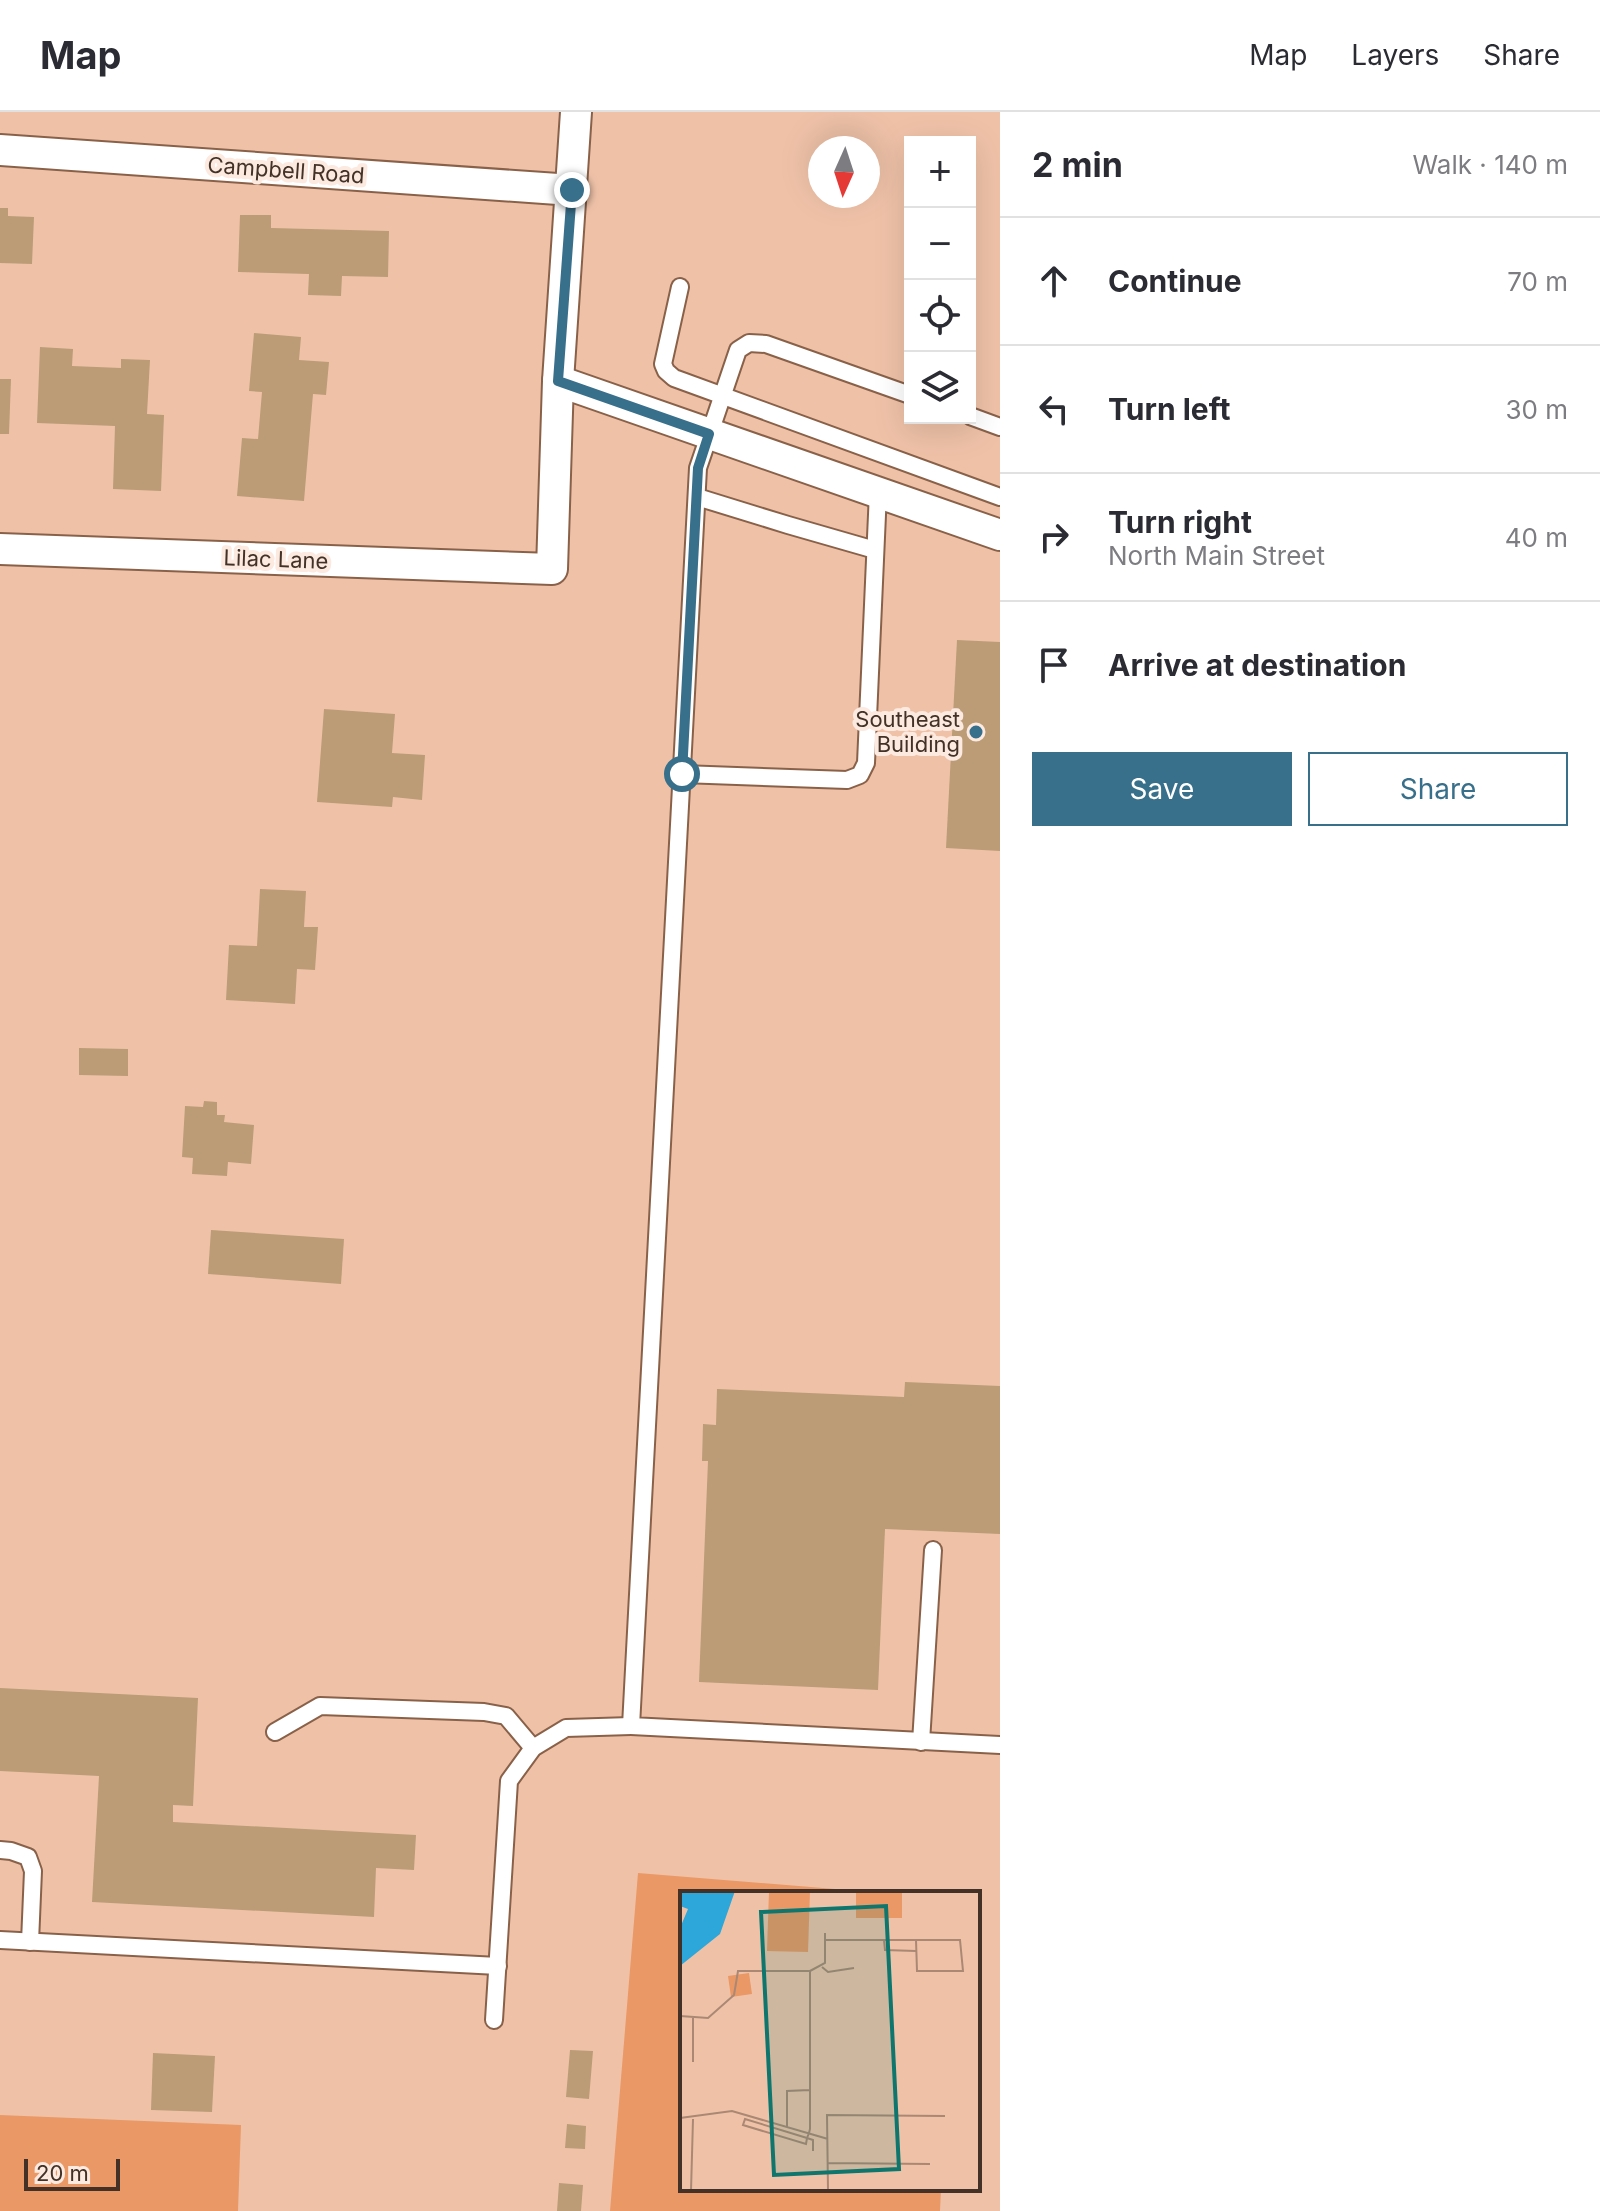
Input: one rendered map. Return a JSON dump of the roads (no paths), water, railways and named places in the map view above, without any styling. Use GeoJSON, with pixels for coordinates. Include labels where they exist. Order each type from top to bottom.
{"type":"FeatureCollection","features":[{"type":"Feature","properties":{"kind":"street"},"geometry":{"type":"LineString","coordinates":[[576,112],[558,381],[1000,535]]}},
{"type":"Feature","properties":{"kind":"street","name":"Campbell Road"},"geometry":{"type":"LineString","coordinates":[[0,150],[572,190]]}},
{"type":"Feature","properties":{"kind":"street","name":"Lilac Lane"},"geometry":{"type":"LineString","coordinates":[[0,549],[552,569],[558,381]]}},
{"type":"Feature","properties":{"kind":"lane"},"geometry":{"type":"LineString","coordinates":[[680,287],[663,364],[674,378],[1000,497]]}},
{"type":"Feature","properties":{"kind":"lane"},"geometry":{"type":"LineString","coordinates":[[631,1726],[698,468],[738,350],[749,343],[766,344],[904,393]]}},
{"type":"Feature","properties":{"kind":"lane"},"geometry":{"type":"LineString","coordinates":[[976,418],[1000,427]]}},
{"type":"Feature","properties":{"kind":"lane"},"geometry":{"type":"LineString","coordinates":[[682,774],[847,780],[860,775],[866,763],[878,492]]}},
{"type":"Feature","properties":{"kind":"lane"},"geometry":{"type":"LineString","coordinates":[[697,497],[875,550]]}},
{"type":"Feature","properties":{"kind":"lane"},"geometry":{"type":"LineString","coordinates":[[921,1742],[933,1550]]}},
{"type":"Feature","properties":{"kind":"lane"},"geometry":{"type":"LineString","coordinates":[[275,1732],[320,1706],[484,1712],[506,1716],[533,1748]]}},
{"type":"Feature","properties":{"kind":"lane"},"geometry":{"type":"LineString","coordinates":[[494,2020],[509,1781],[533,1748],[566,1728],[631,1726],[1000,1745]]}},
{"type":"Feature","properties":{"kind":"lane"},"geometry":{"type":"LineString","coordinates":[[0,1850],[28,1857],[33,1871],[30,1942]]}},
{"type":"Feature","properties":{"kind":"lane"},"geometry":{"type":"LineString","coordinates":[[0,1940],[498,1966]]}},
{"type":"Feature","properties":{"kind":"place","name":"Southeast Building"},"geometry":{"type":"Point","coordinates":[976,732]}}]}
